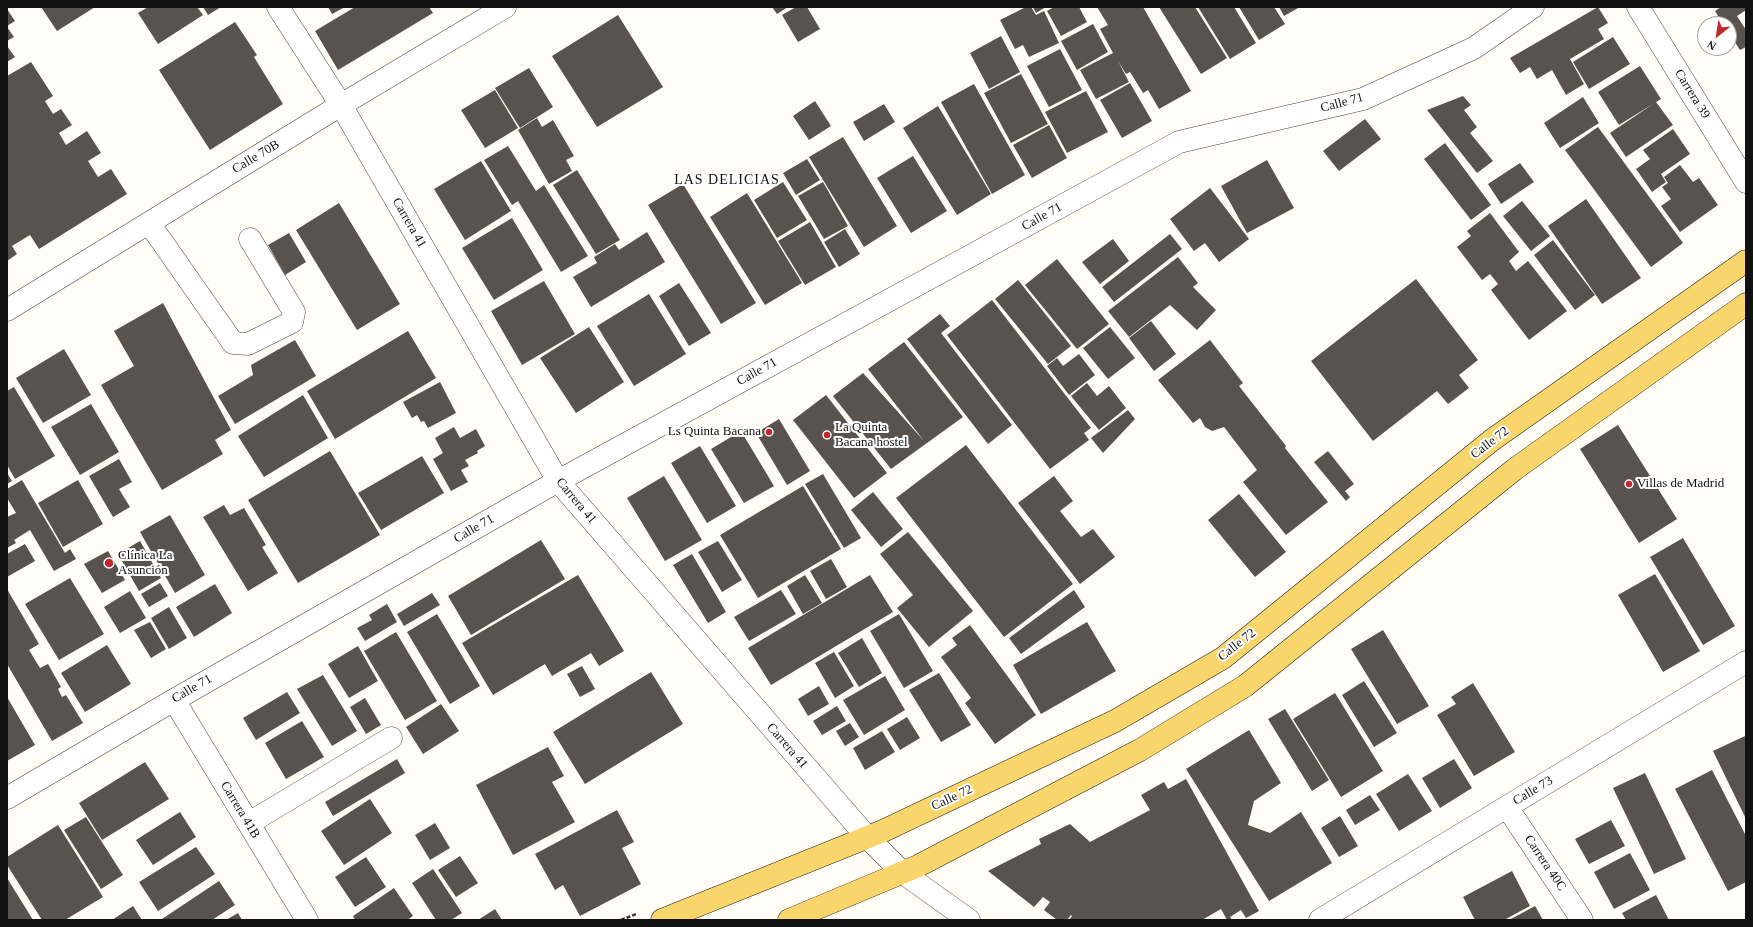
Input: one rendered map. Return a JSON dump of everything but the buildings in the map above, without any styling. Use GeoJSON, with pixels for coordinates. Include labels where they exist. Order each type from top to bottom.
{"type":"FeatureCollection","features":[{"type":"Feature","properties":{"kind":"main road","name":"Calle 72"},"geometry":{"type":"LineString","coordinates":[[662,920],[867,837],[1115,722],[1222,658],[1492,440],[1746,261]]}},
{"type":"Feature","properties":{"kind":"main road"},"geometry":{"type":"LineString","coordinates":[[790,920],[903,874],[1140,750],[1245,686],[1516,469],[1746,304]]}},
{"type":"Feature","properties":{"kind":"street","name":"Carrera 41"},"geometry":{"type":"LineString","coordinates":[[278,7],[341,105],[558,481],[867,837],[903,874],[969,920]]}},
{"type":"Feature","properties":{"kind":"street","name":"Calle 70B"},"geometry":{"type":"LineString","coordinates":[[7,310],[341,105],[505,7]]}},
{"type":"Feature","properties":{"kind":"street","name":"Calle 71"},"geometry":{"type":"LineString","coordinates":[[7,798],[174,700],[558,481],[1179,142],[1363,99],[1474,48],[1532,7]]}},
{"type":"Feature","properties":{"kind":"street","name":"Carrera 39"},"geometry":{"type":"LineString","coordinates":[[1638,7],[1746,182]]}},
{"type":"Feature","properties":{"kind":"street"},"geometry":{"type":"LineString","coordinates":[[149,223],[233,343],[248,344],[292,322],[294,312],[250,239]]}},
{"type":"Feature","properties":{"kind":"street","name":"Calle 73"},"geometry":{"type":"LineString","coordinates":[[1320,920],[1746,662]]}},
{"type":"Feature","properties":{"kind":"street","name":"Carrera 41B"},"geometry":{"type":"LineString","coordinates":[[174,700],[307,920]]}},
{"type":"Feature","properties":{"kind":"street"},"geometry":{"type":"LineString","coordinates":[[248,823],[391,738]]}},
{"type":"Feature","properties":{"kind":"street","name":"Carrera 40C"},"geometry":{"type":"LineString","coordinates":[[1507,806],[1582,920]]}},
{"type":"Feature","properties":{"kind":"place","name":"Ls Quinta Bacana"},"geometry":{"type":"Point","coordinates":[769,432]}},
{"type":"Feature","properties":{"kind":"place","name":"La Quinta Bacana hostel"},"geometry":{"type":"Point","coordinates":[827,435]}},
{"type":"Feature","properties":{"kind":"place","name":"Villas de Madrid"},"geometry":{"type":"Point","coordinates":[1629,484]}},
{"type":"Feature","properties":{"kind":"place","name":"Clínica La Asunción"},"geometry":{"type":"Point","coordinates":[109,563]}},
{"type":"Feature","properties":{"kind":"district","name":"LAS DELICIAS"},"geometry":{"type":"Point","coordinates":[727,180]}}]}
